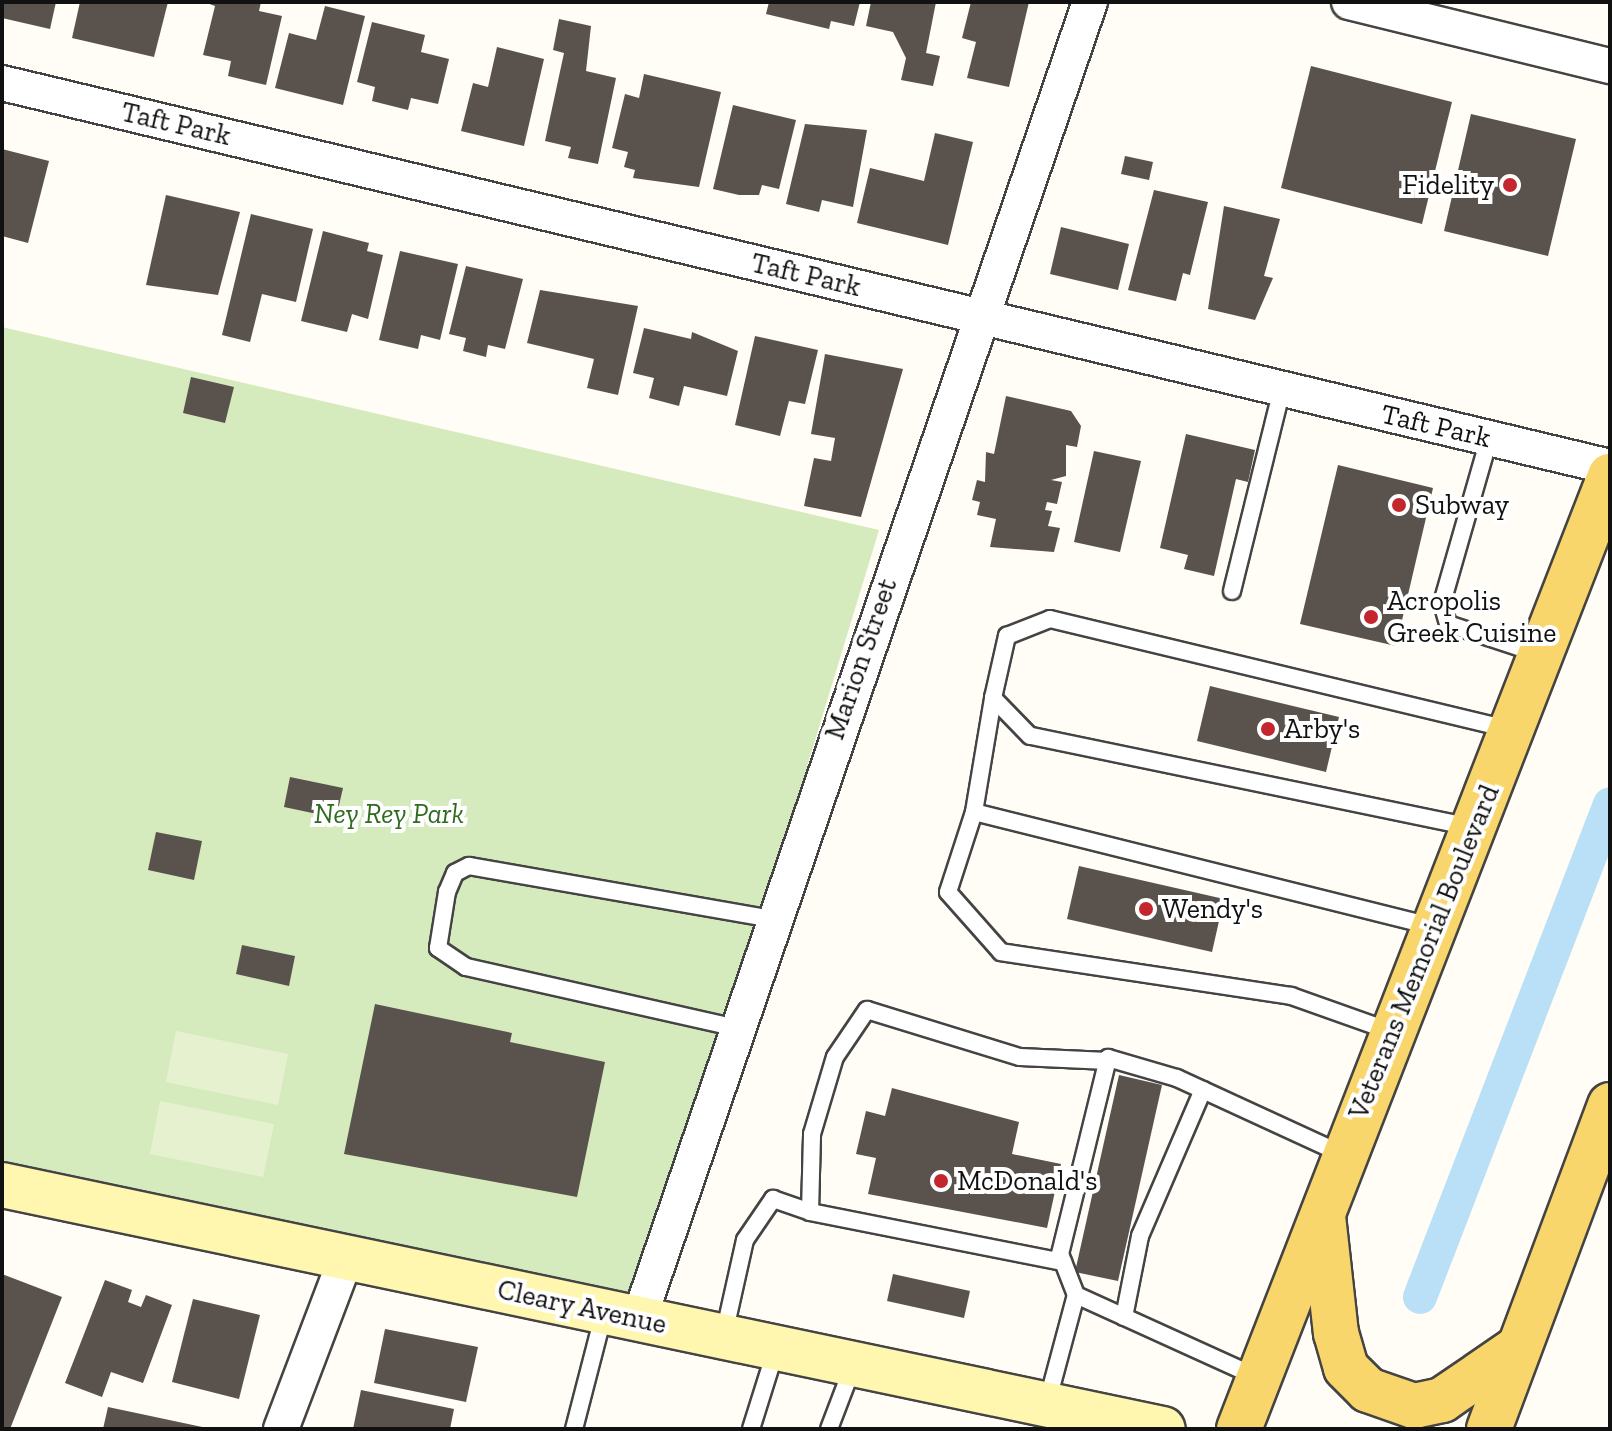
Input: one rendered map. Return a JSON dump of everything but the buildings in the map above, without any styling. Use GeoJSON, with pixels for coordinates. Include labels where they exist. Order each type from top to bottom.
{"type":"FeatureCollection","features":[{"type":"Feature","properties":{"kind":"main road","name":"Veterans Memorial Boulevard"},"geometry":{"type":"LineString","coordinates":[[1239,1429],[1322,1205],[1544,655],[1610,476]]}},
{"type":"Feature","properties":{"kind":"main road"},"geometry":{"type":"LineString","coordinates":[[1544,655],[1610,567]]}},
{"type":"Feature","properties":{"kind":"main road"},"geometry":{"type":"LineString","coordinates":[[1489,1429],[1518,1348],[1601,1154],[1610,1105]]}},
{"type":"Feature","properties":{"kind":"main road"},"geometry":{"type":"LineString","coordinates":[[1322,1205],[1336,1333],[1346,1368],[1368,1390],[1414,1406],[1442,1400],[1518,1348]]}},
{"type":"Feature","properties":{"kind":"street","name":"Marion Street"},"geometry":{"type":"LineString","coordinates":[[622,1316],[737,1028],[977,316],[1090,2]]}},
{"type":"Feature","properties":{"kind":"street"},"geometry":{"type":"LineString","coordinates":[[1349,2],[1610,66]]}},
{"type":"Feature","properties":{"kind":"street","name":"Taft Park"},"geometry":{"type":"LineString","coordinates":[[2,83],[1610,467]]}},
{"type":"Feature","properties":{"kind":"street","name":"Cleary Avenue"},"geometry":{"type":"LineString","coordinates":[[2,1185],[1163,1429]]}},
{"type":"Feature","properties":{"kind":"street"},"geometry":{"type":"LineString","coordinates":[[281,1429],[346,1258]]}},
{"type":"Feature","properties":{"kind":"lane"},"geometry":{"type":"LineString","coordinates":[[1232,591],[1282,389]]}},
{"type":"Feature","properties":{"kind":"lane"},"geometry":{"type":"LineString","coordinates":[[1489,439],[1442,603],[1448,624],[1544,655]]}},
{"type":"Feature","properties":{"kind":"lane"},"geometry":{"type":"LineString","coordinates":[[1392,1032],[1291,996],[1001,952],[948,892],[974,812],[1007,636],[1050,619],[1514,730]]}},
{"type":"Feature","properties":{"kind":"lane"},"geometry":{"type":"LineString","coordinates":[[993,698],[1030,736],[1474,828]]}},
{"type":"Feature","properties":{"kind":"lane"},"geometry":{"type":"LineString","coordinates":[[974,812],[1434,927]]}},
{"type":"Feature","properties":{"kind":"lane"},"geometry":{"type":"LineString","coordinates":[[737,1028],[466,967],[438,948],[447,892],[455,873],[469,866],[774,919]]}},
{"type":"Feature","properties":{"kind":"lane"},"geometry":{"type":"LineString","coordinates":[[810,1212],[812,1134],[835,1057],[867,1010],[1020,1057],[1108,1061],[1203,1090],[1342,1154]]}},
{"type":"Feature","properties":{"kind":"lane"},"geometry":{"type":"LineString","coordinates":[[1047,1405],[1076,1295],[1063,1262],[1108,1061]]}},
{"type":"Feature","properties":{"kind":"lane"},"geometry":{"type":"LineString","coordinates":[[1124,1317],[1140,1236],[1203,1090]]}},
{"type":"Feature","properties":{"kind":"lane"},"geometry":{"type":"LineString","coordinates":[[723,1337],[745,1240],[773,1199],[810,1212],[1063,1262]]}},
{"type":"Feature","properties":{"kind":"lane"},"geometry":{"type":"LineString","coordinates":[[1076,1295],[1258,1378]]}},
{"type":"Feature","properties":{"kind":"lane"},"geometry":{"type":"LineString","coordinates":[[574,1429],[622,1316]]}},
{"type":"Feature","properties":{"kind":"lane"},"geometry":{"type":"LineString","coordinates":[[751,1429],[776,1348]]}},
{"type":"Feature","properties":{"kind":"lane"},"geometry":{"type":"LineString","coordinates":[[829,1429],[854,1364]]}},
{"type":"Feature","properties":{"kind":"green space","name":"Ney Rey Park"},"geometry":{"type":"Polygon","coordinates":[[[2,327],[879,530],[639,1319],[2,1185],[2,327]]]}},
{"type":"Feature","properties":{"kind":"green space"},"geometry":{"type":"Polygon","coordinates":[[[176,1031],[288,1054],[278,1105],[166,1082],[176,1031]]]}},
{"type":"Feature","properties":{"kind":"green space"},"geometry":{"type":"Polygon","coordinates":[[[160,1101],[274,1124],[263,1177],[150,1154],[160,1101]]]}},
{"type":"Feature","properties":{"kind":"waterway"},"geometry":{"type":"LineString","coordinates":[[1420,1297],[1610,804]]}},
{"type":"Feature","properties":{"kind":"place","name":"Fidelity"},"geometry":{"type":"Point","coordinates":[1510,185]}},
{"type":"Feature","properties":{"kind":"place","name":"Subway"},"geometry":{"type":"Point","coordinates":[1399,505]}},
{"type":"Feature","properties":{"kind":"place","name":"Acropolis Greek Cuisine"},"geometry":{"type":"Point","coordinates":[1371,617]}},
{"type":"Feature","properties":{"kind":"place","name":"Arby's"},"geometry":{"type":"Point","coordinates":[1268,729]}},
{"type":"Feature","properties":{"kind":"place","name":"Wendy's"},"geometry":{"type":"Point","coordinates":[1146,909]}},
{"type":"Feature","properties":{"kind":"place","name":"McDonald's"},"geometry":{"type":"Point","coordinates":[941,1181]}}]}
